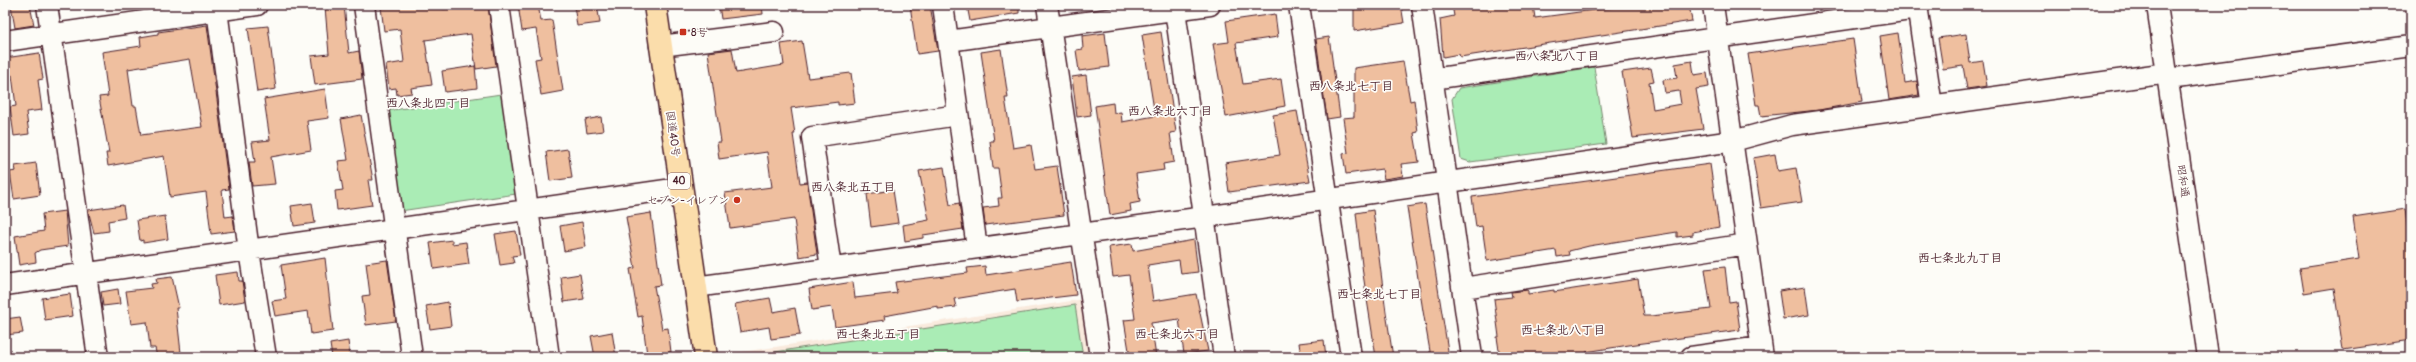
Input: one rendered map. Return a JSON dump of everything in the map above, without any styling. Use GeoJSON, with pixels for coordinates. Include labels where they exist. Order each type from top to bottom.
{"type":"FeatureCollection","features":[{"type":"Feature","properties":{"kind":"highway","name":"国道40号"},"geometry":{"type":"LineString","coordinates":[[654,5],[706,357]]}},
{"type":"Feature","properties":{"kind":"street"},"geometry":{"type":"LineString","coordinates":[[46,5],[87,274],[98,357]]}},
{"type":"Feature","properties":{"kind":"street"},"geometry":{"type":"LineString","coordinates":[[5,41],[257,5]]}},
{"type":"Feature","properties":{"kind":"street"},"geometry":{"type":"LineString","coordinates":[[364,5],[412,357]]}},
{"type":"Feature","properties":{"kind":"street"},"geometry":{"type":"LineString","coordinates":[[499,5],[549,357]]}},
{"type":"Feature","properties":{"kind":"street"},"geometry":{"type":"LineString","coordinates":[[943,5],[977,248]]}},
{"type":"Feature","properties":{"kind":"street"},"geometry":{"type":"LineString","coordinates":[[1047,5],[1100,357]]}},
{"type":"Feature","properties":{"kind":"street"},"geometry":{"type":"LineString","coordinates":[[948,41],[1050,27],[1143,10],[1176,10],[1210,5]]}},
{"type":"Feature","properties":{"kind":"street"},"geometry":{"type":"LineString","coordinates":[[1299,5],[1351,357]]}},
{"type":"Feature","properties":{"kind":"street"},"geometry":{"type":"LineString","coordinates":[[1422,5],[1472,357]]}},
{"type":"Feature","properties":{"kind":"street"},"geometry":{"type":"LineString","coordinates":[[1691,357],[1762,352],[1713,5]]}},
{"type":"Feature","properties":{"kind":"street","name":"昭和通"},"geometry":{"type":"LineString","coordinates":[[2157,5],[2208,357]]}},
{"type":"Feature","properties":{"kind":"street"},"geometry":{"type":"LineString","coordinates":[[1432,79],[1917,7],[1932,106]]}},
{"type":"Feature","properties":{"kind":"street"},"geometry":{"type":"LineString","coordinates":[[217,10],[249,251],[266,357]]}},
{"type":"Feature","properties":{"kind":"street"},"geometry":{"type":"LineString","coordinates":[[1176,10],[1224,357]]}},
{"type":"Feature","properties":{"kind":"street"},"geometry":{"type":"LineString","coordinates":[[660,46],[774,32]]}},
{"type":"Feature","properties":{"kind":"street"},"geometry":{"type":"LineString","coordinates":[[695,287],[1205,217],[1733,141],[1792,124],[2411,46]]}},
{"type":"Feature","properties":{"kind":"street"},"geometry":{"type":"LineString","coordinates":[[831,268],[812,137],[958,115]]}},
{"type":"Feature","properties":{"kind":"street"},"geometry":{"type":"LineString","coordinates":[[5,285],[680,188]]}},
{"type":"Feature","properties":{"kind":"street"},"geometry":{"type":"LineString","coordinates":[[1463,288],[1747,244]]}},
{"type":"Feature","properties":{"kind":"shaded area"},"geometry":{"type":"Polygon","coordinates":[[[1084,299],[1091,357],[729,357],[729,354],[1084,299]]]}},
{"type":"Feature","properties":{"kind":"green space"},"geometry":{"type":"Polygon","coordinates":[[[1594,67],[1606,144],[1470,162],[1461,159],[1452,99],[1459,88],[1594,67]]]}},
{"type":"Feature","properties":{"kind":"green space"},"geometry":{"type":"Polygon","coordinates":[[[501,94],[516,194],[400,211],[386,111],[501,94]]]}},
{"type":"Feature","properties":{"kind":"green space"},"geometry":{"type":"Polygon","coordinates":[[[1075,305],[1083,357],[776,357],[775,352],[1075,305]]]}},
{"type":"Feature","properties":{"kind":"building"},"geometry":{"type":"Polygon","coordinates":[[[11,5],[30,5],[34,25],[15,28],[11,5]]]}},
{"type":"Feature","properties":{"kind":"building"},"geometry":{"type":"Polygon","coordinates":[[[344,5],[349,53],[359,51],[362,79],[315,85],[311,56],[329,54],[325,7],[344,5]]]}},
{"type":"Feature","properties":{"kind":"building"},"geometry":{"type":"Polygon","coordinates":[[[400,5],[443,5],[443,9],[488,5],[496,66],[476,69],[471,34],[425,40],[432,85],[411,88],[412,93],[397,95],[396,88],[389,89],[386,65],[404,62],[400,29],[384,31],[381,7],[400,5]]]}},
{"type":"Feature","properties":{"kind":"building"},"geometry":{"type":"Polygon","coordinates":[[[518,5],[538,5],[541,21],[552,20],[563,91],[541,95],[535,59],[541,58],[536,29],[522,31],[518,5]]]}},
{"type":"Feature","properties":{"kind":"building"},"geometry":{"type":"Polygon","coordinates":[[[574,5],[597,5],[600,23],[577,26],[574,5]]]}},
{"type":"Feature","properties":{"kind":"building"},"geometry":{"type":"Polygon","coordinates":[[[719,5],[762,5],[763,14],[721,19],[719,5]]]}},
{"type":"Feature","properties":{"kind":"building"},"geometry":{"type":"Polygon","coordinates":[[[910,5],[930,5],[938,51],[917,54],[910,5]]]}},
{"type":"Feature","properties":{"kind":"building"},"geometry":{"type":"Polygon","coordinates":[[[967,5],[1019,5],[1019,13],[970,21],[967,5]]]}},
{"type":"Feature","properties":{"kind":"building"},"geometry":{"type":"Polygon","coordinates":[[[1354,5],[1401,5],[1404,23],[1354,31],[1354,5]]]}},
{"type":"Feature","properties":{"kind":"building"},"geometry":{"type":"Polygon","coordinates":[[[1452,5],[1533,5],[1535,18],[1631,5],[1689,5],[1692,21],[1460,57],[1459,54],[1443,57],[1440,19],[1454,16],[1452,5]]]}},
{"type":"Feature","properties":{"kind":"building"},"geometry":{"type":"Polygon","coordinates":[[[1275,14],[1278,37],[1236,43],[1243,84],[1281,79],[1285,106],[1226,117],[1213,44],[1229,42],[1226,21],[1275,14]]]}},
{"type":"Feature","properties":{"kind":"building"},"geometry":{"type":"Polygon","coordinates":[[[207,25],[229,189],[222,190],[225,217],[233,216],[235,231],[211,234],[206,192],[170,197],[164,156],[108,166],[106,153],[109,153],[99,97],[108,96],[102,52],[141,46],[140,37],[158,34],[158,32],[207,25]],[[190,59],[128,69],[133,106],[136,106],[141,135],[202,127],[190,59]]]}},
{"type":"Feature","properties":{"kind":"building"},"geometry":{"type":"Polygon","coordinates":[[[268,26],[276,89],[257,92],[248,28],[268,26]]]}},
{"type":"Feature","properties":{"kind":"building"},"geometry":{"type":"Polygon","coordinates":[[[1161,32],[1176,132],[1170,133],[1174,162],[1163,164],[1164,170],[1136,174],[1140,202],[1130,204],[1131,211],[1110,215],[1095,106],[1113,103],[1114,113],[1121,112],[1122,122],[1155,116],[1142,35],[1161,32]]]}},
{"type":"Feature","properties":{"kind":"building"},"geometry":{"type":"Polygon","coordinates":[[[1105,33],[1109,67],[1079,71],[1076,50],[1083,49],[1082,36],[1105,33]]]}},
{"type":"Feature","properties":{"kind":"building"},"geometry":{"type":"Polygon","coordinates":[[[1898,33],[1905,83],[1917,81],[1919,95],[1889,100],[1880,36],[1898,33]]]}},
{"type":"Feature","properties":{"kind":"building"},"geometry":{"type":"Polygon","coordinates":[[[1966,34],[1970,63],[1983,61],[1987,86],[1967,89],[1963,66],[1943,69],[1938,38],[1966,34]]]}},
{"type":"Feature","properties":{"kind":"building"},"geometry":{"type":"Polygon","coordinates":[[[1329,37],[1340,117],[1327,119],[1316,39],[1329,37]]]}},
{"type":"Feature","properties":{"kind":"building"},"geometry":{"type":"Polygon","coordinates":[[[1853,39],[1862,102],[1819,110],[1761,116],[1759,105],[1756,105],[1748,54],[1853,39]]]}},
{"type":"Feature","properties":{"kind":"building"},"geometry":{"type":"Polygon","coordinates":[[[802,41],[808,78],[851,73],[855,103],[838,105],[838,102],[791,108],[800,183],[807,182],[817,254],[799,257],[794,219],[730,228],[725,193],[772,187],[767,152],[719,159],[717,142],[721,142],[708,52],[732,49],[736,73],[784,65],[781,44],[802,41]]]}},
{"type":"Feature","properties":{"kind":"building"},"geometry":{"type":"Polygon","coordinates":[[[1001,49],[1008,98],[1005,98],[1013,148],[1031,145],[1035,169],[1057,166],[1064,215],[985,225],[983,208],[999,206],[998,198],[1002,198],[998,168],[993,168],[990,141],[994,141],[981,52],[1001,49]]]}},
{"type":"Feature","properties":{"kind":"building"},"geometry":{"type":"Polygon","coordinates":[[[39,53],[43,79],[38,80],[42,110],[26,112],[29,134],[14,136],[10,107],[16,106],[12,75],[5,76],[5,58],[39,53]]]}},
{"type":"Feature","properties":{"kind":"building"},"geometry":{"type":"Polygon","coordinates":[[[1403,61],[1410,101],[1414,100],[1418,132],[1414,133],[1419,162],[1401,164],[1403,176],[1384,179],[1382,169],[1346,174],[1343,154],[1348,153],[1343,118],[1354,117],[1354,68],[1403,61]]]}},
{"type":"Feature","properties":{"kind":"building"},"geometry":{"type":"Polygon","coordinates":[[[1692,61],[1694,75],[1707,73],[1709,87],[1696,89],[1703,129],[1633,138],[1622,72],[1651,68],[1654,81],[1649,82],[1653,109],[1681,104],[1679,91],[1665,93],[1663,80],[1677,78],[1675,64],[1692,61]]]}},
{"type":"Feature","properties":{"kind":"building"},"geometry":{"type":"Polygon","coordinates":[[[475,66],[477,88],[445,92],[442,71],[475,66]]]}},
{"type":"Feature","properties":{"kind":"building"},"geometry":{"type":"Polygon","coordinates":[[[1086,75],[1091,115],[1077,117],[1072,77],[1086,75]]]}},
{"type":"Feature","properties":{"kind":"building"},"geometry":{"type":"Polygon","coordinates":[[[325,89],[329,118],[307,121],[311,150],[271,157],[275,184],[252,186],[249,162],[255,162],[252,142],[270,140],[264,99],[325,89]]]}},
{"type":"Feature","properties":{"kind":"building"},"geometry":{"type":"Polygon","coordinates":[[[1297,111],[1310,181],[1229,192],[1225,163],[1280,155],[1273,115],[1297,111]]]}},
{"type":"Feature","properties":{"kind":"building"},"geometry":{"type":"Polygon","coordinates":[[[361,115],[373,180],[368,180],[372,205],[337,210],[335,191],[343,190],[338,161],[348,160],[341,119],[361,115]]]}},
{"type":"Feature","properties":{"kind":"building"},"geometry":{"type":"Polygon","coordinates":[[[601,117],[603,131],[587,133],[585,120],[601,117]]]}},
{"type":"Feature","properties":{"kind":"building"},"geometry":{"type":"Polygon","coordinates":[[[568,149],[572,178],[550,181],[546,152],[568,149]]]}},
{"type":"Feature","properties":{"kind":"building"},"geometry":{"type":"Polygon","coordinates":[[[1775,154],[1778,171],[1796,168],[1802,202],[1761,208],[1753,158],[1775,154]]]}},
{"type":"Feature","properties":{"kind":"building"},"geometry":{"type":"Polygon","coordinates":[[[36,163],[40,195],[14,199],[10,172],[16,171],[15,166],[36,163]]]}},
{"type":"Feature","properties":{"kind":"building"},"geometry":{"type":"Polygon","coordinates":[[[1710,164],[1719,227],[1693,232],[1693,235],[1677,237],[1677,232],[1589,246],[1569,251],[1570,255],[1557,257],[1556,250],[1487,261],[1482,226],[1476,227],[1472,197],[1710,164]]]}},
{"type":"Feature","properties":{"kind":"building"},"geometry":{"type":"Polygon","coordinates":[[[944,167],[950,205],[959,203],[963,229],[923,235],[923,238],[905,241],[903,225],[929,220],[919,171],[944,167]]]}},
{"type":"Feature","properties":{"kind":"building"},"geometry":{"type":"Polygon","coordinates":[[[893,190],[898,223],[871,227],[867,194],[893,190]]]}},
{"type":"Feature","properties":{"kind":"building"},"geometry":{"type":"Polygon","coordinates":[[[312,203],[315,223],[294,226],[291,206],[312,203]]]}},
{"type":"Feature","properties":{"kind":"building"},"geometry":{"type":"Polygon","coordinates":[[[1425,204],[1449,357],[1431,357],[1423,311],[1407,207],[1425,204]]]}},
{"type":"Feature","properties":{"kind":"building"},"geometry":{"type":"Polygon","coordinates":[[[123,205],[125,218],[108,221],[109,231],[94,233],[88,210],[123,205]]]}},
{"type":"Feature","properties":{"kind":"building"},"geometry":{"type":"Polygon","coordinates":[[[2405,209],[2409,239],[2411,239],[2411,340],[2343,350],[2334,288],[2304,293],[2300,268],[2359,259],[2353,217],[2405,209]]]}},
{"type":"Feature","properties":{"kind":"building"},"geometry":{"type":"Polygon","coordinates":[[[1373,210],[1393,357],[1376,357],[1363,274],[1356,213],[1373,210]]]}},
{"type":"Feature","properties":{"kind":"building"},"geometry":{"type":"Polygon","coordinates":[[[65,211],[68,246],[40,250],[35,253],[36,262],[19,265],[15,236],[44,231],[42,214],[65,211]]]}},
{"type":"Feature","properties":{"kind":"building"},"geometry":{"type":"Polygon","coordinates":[[[651,213],[661,285],[654,286],[662,329],[668,328],[671,352],[647,355],[642,316],[638,317],[630,269],[635,268],[626,217],[651,213]]]}},
{"type":"Feature","properties":{"kind":"building"},"geometry":{"type":"Polygon","coordinates":[[[165,216],[168,239],[143,243],[143,240],[140,241],[137,220],[165,216]]]}},
{"type":"Feature","properties":{"kind":"building"},"geometry":{"type":"Polygon","coordinates":[[[582,222],[586,247],[564,251],[560,226],[582,222]]]}},
{"type":"Feature","properties":{"kind":"building"},"geometry":{"type":"Polygon","coordinates":[[[516,231],[520,255],[512,256],[514,263],[500,265],[495,234],[516,231]]]}},
{"type":"Feature","properties":{"kind":"building"},"geometry":{"type":"Polygon","coordinates":[[[452,240],[452,244],[466,242],[469,264],[434,269],[430,243],[452,240]]]}},
{"type":"Feature","properties":{"kind":"building"},"geometry":{"type":"Polygon","coordinates":[[[1194,240],[1198,272],[1181,274],[1179,260],[1148,265],[1153,301],[1196,294],[1208,351],[1184,354],[1179,319],[1151,323],[1156,357],[1130,357],[1124,320],[1135,319],[1129,275],[1113,277],[1109,247],[1132,244],[1133,251],[1194,240]]]}},
{"type":"Feature","properties":{"kind":"building"},"geometry":{"type":"Polygon","coordinates":[[[325,258],[333,331],[311,334],[308,311],[275,316],[272,301],[286,299],[281,265],[325,258]]]}},
{"type":"Feature","properties":{"kind":"building"},"geometry":{"type":"Polygon","coordinates":[[[387,260],[396,321],[366,325],[362,296],[370,295],[366,263],[387,260]]]}},
{"type":"Feature","properties":{"kind":"building"},"geometry":{"type":"Polygon","coordinates":[[[1071,262],[1076,295],[1017,302],[1015,289],[954,299],[956,307],[938,309],[938,306],[884,316],[885,320],[835,327],[832,307],[812,310],[809,289],[853,282],[855,298],[897,293],[895,282],[968,273],[967,268],[985,266],[986,275],[1071,262]]]}},
{"type":"Feature","properties":{"kind":"building"},"geometry":{"type":"Polygon","coordinates":[[[1725,267],[1729,302],[1736,301],[1740,330],[1586,352],[1587,356],[1500,357],[1494,299],[1512,297],[1511,292],[1528,290],[1528,294],[1554,290],[1554,292],[1638,279],[1644,316],[1711,309],[1705,269],[1725,267]]]}},
{"type":"Feature","properties":{"kind":"building"},"geometry":{"type":"Polygon","coordinates":[[[238,272],[239,281],[242,281],[245,301],[219,305],[215,275],[238,272]]]}},
{"type":"Feature","properties":{"kind":"building"},"geometry":{"type":"Polygon","coordinates":[[[580,274],[584,299],[564,302],[561,277],[580,274]]]}},
{"type":"Feature","properties":{"kind":"building"},"geometry":{"type":"Polygon","coordinates":[[[172,277],[179,308],[176,308],[181,353],[157,357],[155,348],[150,348],[147,322],[131,324],[126,291],[152,288],[151,284],[157,283],[156,279],[172,277]]]}},
{"type":"Feature","properties":{"kind":"building"},"geometry":{"type":"Polygon","coordinates":[[[1805,287],[1809,315],[1783,319],[1779,291],[1805,287]]]}},
{"type":"Feature","properties":{"kind":"building"},"geometry":{"type":"Polygon","coordinates":[[[118,289],[120,304],[103,306],[101,292],[118,289]]]}},
{"type":"Feature","properties":{"kind":"building"},"geometry":{"type":"Polygon","coordinates":[[[70,294],[73,316],[45,320],[42,298],[70,294]]]}},
{"type":"Feature","properties":{"kind":"building"},"geometry":{"type":"Polygon","coordinates":[[[770,298],[773,312],[795,308],[800,335],[771,339],[769,327],[740,332],[735,304],[770,298]]]}},
{"type":"Feature","properties":{"kind":"building"},"geometry":{"type":"Polygon","coordinates":[[[448,302],[451,326],[430,329],[426,306],[448,302]]]}},
{"type":"Feature","properties":{"kind":"building"},"geometry":{"type":"Polygon","coordinates":[[[20,317],[23,333],[5,335],[5,319],[20,317]]]}},
{"type":"Feature","properties":{"kind":"building"},"geometry":{"type":"Polygon","coordinates":[[[612,332],[616,357],[595,357],[591,336],[612,332]]]}},
{"type":"Feature","properties":{"kind":"building"},"geometry":{"type":"Polygon","coordinates":[[[1324,340],[1326,357],[1301,357],[1299,343],[1324,340]]]}},
{"type":"Feature","properties":{"kind":"building"},"geometry":{"type":"Polygon","coordinates":[[[348,341],[350,357],[332,357],[330,344],[348,341]]]}},
{"type":"Feature","properties":{"kind":"place","name":"8号"},"geometry":{"type":"Point","coordinates":[683,32]}},
{"type":"Feature","properties":{"kind":"place","name":"セブン-イレブン"},"geometry":{"type":"Point","coordinates":[737,200]}},
{"type":"Feature","properties":{"kind":"district","name":"西八条北八丁目"},"geometry":{"type":"Point","coordinates":[1557,56]}},
{"type":"Feature","properties":{"kind":"district","name":"西八条北七丁目"},"geometry":{"type":"Point","coordinates":[1351,86]}},
{"type":"Feature","properties":{"kind":"district","name":"西八条北四丁目"},"geometry":{"type":"Point","coordinates":[428,103]}},
{"type":"Feature","properties":{"kind":"district","name":"西八条北六丁目"},"geometry":{"type":"Point","coordinates":[1170,111]}},
{"type":"Feature","properties":{"kind":"district","name":"西八条北五丁目"},"geometry":{"type":"Point","coordinates":[853,187]}},
{"type":"Feature","properties":{"kind":"district","name":"西七条北九丁目"},"geometry":{"type":"Point","coordinates":[1960,258]}},
{"type":"Feature","properties":{"kind":"district","name":"西七条北七丁目"},"geometry":{"type":"Point","coordinates":[1379,294]}},
{"type":"Feature","properties":{"kind":"district","name":"西七条北八丁目"},"geometry":{"type":"Point","coordinates":[1563,330]}},
{"type":"Feature","properties":{"kind":"district","name":"西七条北五丁目"},"geometry":{"type":"Point","coordinates":[878,334]}},
{"type":"Feature","properties":{"kind":"district","name":"西七条北六丁目"},"geometry":{"type":"Point","coordinates":[1177,334]}}]}
